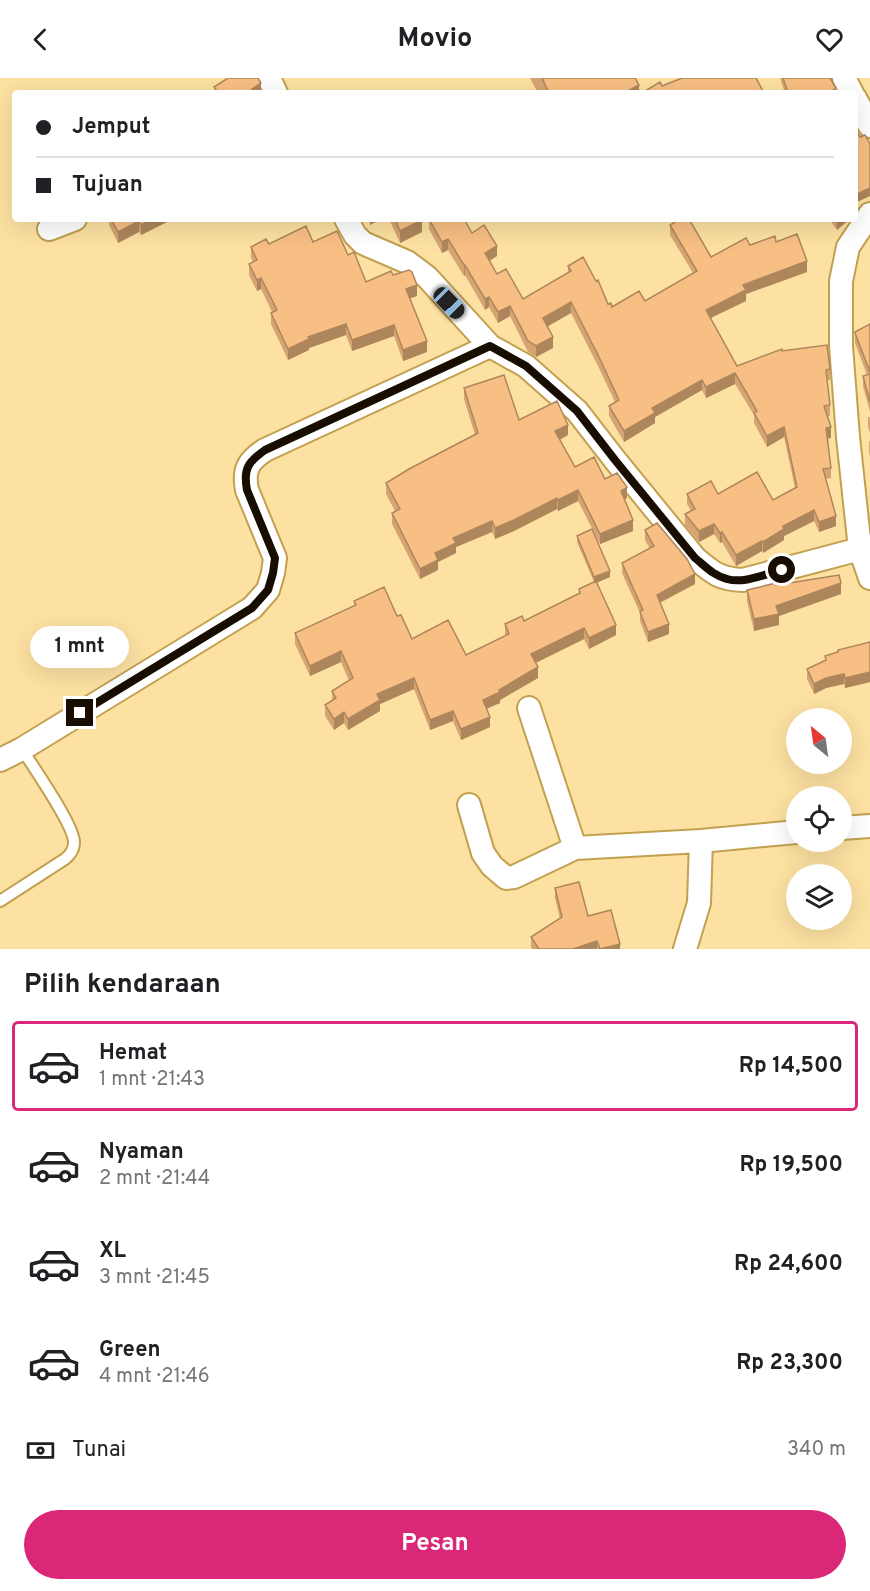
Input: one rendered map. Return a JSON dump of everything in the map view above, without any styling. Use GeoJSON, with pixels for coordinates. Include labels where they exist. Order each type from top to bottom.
{"type":"FeatureCollection","features":[{"type":"Feature","properties":{"kind":"street"},"geometry":{"type":"LineString","coordinates":[[858,104],[870,126]]}},
{"type":"Feature","properties":{"kind":"street"},"geometry":{"type":"LineString","coordinates":[[870,213],[848,247],[841,281],[842,357],[848,436],[870,578]]}},
{"type":"Feature","properties":{"kind":"street"},"geometry":{"type":"LineString","coordinates":[[49,229],[67,222]]}},
{"type":"Feature","properties":{"kind":"street"},"geometry":{"type":"LineString","coordinates":[[348,222],[363,243],[407,261],[426,277],[490,346],[526,366],[577,411],[695,558],[710,571],[727,579],[743,580],[865,547]]}},
{"type":"Feature","properties":{"kind":"street"},"geometry":{"type":"LineString","coordinates":[[0,760],[22,749],[252,608],[261,600],[268,590],[275,558],[247,490],[245,472],[255,456],[490,346]]}},
{"type":"Feature","properties":{"kind":"street"},"geometry":{"type":"LineString","coordinates":[[529,708],[575,848]]}},
{"type":"Feature","properties":{"kind":"street"},"geometry":{"type":"LineString","coordinates":[[470,805],[483,853],[492,866],[506,878],[514,877],[575,848],[701,841],[786,833]]}},
{"type":"Feature","properties":{"kind":"street"},"geometry":{"type":"LineString","coordinates":[[852,827],[870,826]]}},
{"type":"Feature","properties":{"kind":"street"},"geometry":{"type":"LineString","coordinates":[[686,949],[699,903],[701,841]]}},
{"type":"Feature","properties":{"kind":"lane"},"geometry":{"type":"LineString","coordinates":[[0,901],[65,859],[72,852],[75,844],[68,823],[22,749]]}},
{"type":"Feature","properties":{"kind":"building"},"geometry":{"type":"Polygon","coordinates":[[[228,78],[258,78],[261,83],[253,90],[216,90],[214,87],[228,78]]]}},
{"type":"Feature","properties":{"kind":"building"},"geometry":{"type":"Polygon","coordinates":[[[542,78],[635,78],[639,85],[630,90],[548,90],[542,78]]]}},
{"type":"Feature","properties":{"kind":"building"},"geometry":{"type":"Polygon","coordinates":[[[682,78],[756,78],[762,90],[647,90],[660,82],[662,86],[682,78]]]}},
{"type":"Feature","properties":{"kind":"building"},"geometry":{"type":"Polygon","coordinates":[[[783,78],[830,78],[836,88],[833,90],[787,90],[783,78]]]}},
{"type":"Feature","properties":{"kind":"building"},"geometry":{"type":"Polygon","coordinates":[[[858,134],[860,137],[865,135],[870,144],[870,188],[858,194],[858,134]]]}},
{"type":"Feature","properties":{"kind":"building"},"geometry":{"type":"Polygon","coordinates":[[[113,222],[137,222],[118,232],[113,222]]]}},
{"type":"Feature","properties":{"kind":"building"},"geometry":{"type":"Polygon","coordinates":[[[396,222],[418,222],[400,231],[396,222]]]}},
{"type":"Feature","properties":{"kind":"building"},"geometry":{"type":"Polygon","coordinates":[[[431,222],[466,222],[472,233],[484,225],[497,246],[485,253],[497,274],[506,269],[523,299],[571,271],[568,266],[583,257],[596,281],[598,280],[608,304],[611,303],[612,307],[639,291],[645,301],[697,271],[670,225],[675,222],[691,222],[711,257],[746,238],[750,245],[775,236],[776,242],[797,234],[807,261],[743,285],[746,290],[706,310],[737,366],[782,349],[782,351],[827,345],[830,369],[826,370],[830,405],[824,406],[831,427],[826,428],[831,468],[823,469],[836,516],[819,522],[814,510],[783,526],[784,529],[763,542],[736,555],[722,532],[720,533],[714,524],[699,531],[685,514],[695,509],[687,494],[711,481],[718,494],[757,472],[773,500],[797,487],[784,427],[767,436],[754,413],[757,411],[735,373],[706,387],[702,380],[652,408],[655,413],[624,431],[609,406],[619,400],[571,302],[543,318],[553,337],[536,346],[528,341],[510,306],[498,312],[489,297],[485,299],[448,239],[442,242],[431,222]]]}},
{"type":"Feature","properties":{"kind":"building"},"geometry":{"type":"Polygon","coordinates":[[[306,226],[313,242],[337,231],[348,255],[354,252],[366,282],[391,271],[393,275],[409,270],[412,272],[417,285],[406,289],[427,341],[403,350],[394,325],[352,340],[346,324],[308,337],[309,339],[288,349],[271,313],[277,310],[261,278],[257,280],[249,264],[257,260],[251,247],[266,239],[269,244],[306,226]]]}},
{"type":"Feature","properties":{"kind":"building"},"geometry":{"type":"Polygon","coordinates":[[[870,324],[870,372],[855,332],[870,324]]]}},
{"type":"Feature","properties":{"kind":"building"},"geometry":{"type":"Polygon","coordinates":[[[870,374],[870,402],[863,376],[870,374]]]}},
{"type":"Feature","properties":{"kind":"building"},"geometry":{"type":"Polygon","coordinates":[[[504,375],[519,420],[557,401],[568,425],[555,431],[575,467],[594,457],[605,479],[617,473],[627,487],[621,491],[633,520],[600,534],[578,490],[495,528],[492,521],[453,538],[456,543],[435,553],[438,560],[420,569],[392,513],[400,509],[386,483],[478,433],[464,388],[504,375]]]}},
{"type":"Feature","properties":{"kind":"building"},"geometry":{"type":"Polygon","coordinates":[[[657,523],[687,559],[695,574],[657,595],[669,624],[648,632],[640,612],[643,610],[622,563],[654,546],[645,530],[657,523]]]}},
{"type":"Feature","properties":{"kind":"building"},"geometry":{"type":"Polygon","coordinates":[[[592,529],[610,571],[594,577],[577,536],[592,529]]]}},
{"type":"Feature","properties":{"kind":"building"},"geometry":{"type":"Polygon","coordinates":[[[839,575],[841,583],[776,606],[779,614],[754,619],[747,590],[776,583],[776,585],[839,575]]]}},
{"type":"Feature","properties":{"kind":"building"},"geometry":{"type":"Polygon","coordinates":[[[596,581],[616,625],[589,638],[584,628],[531,654],[538,667],[499,690],[500,692],[483,700],[490,717],[461,729],[453,711],[430,720],[414,678],[377,694],[380,700],[348,719],[344,712],[334,719],[325,705],[336,698],[332,691],[353,678],[341,651],[310,666],[295,633],[356,605],[354,601],[384,587],[397,616],[401,615],[412,639],[448,620],[466,655],[509,634],[505,624],[522,616],[524,621],[580,593],[579,589],[596,581]]]}},
{"type":"Feature","properties":{"kind":"building"},"geometry":{"type":"Polygon","coordinates":[[[870,642],[870,672],[845,678],[844,674],[826,678],[814,684],[807,669],[826,660],[825,656],[838,652],[838,650],[870,642]]]}},
{"type":"Feature","properties":{"kind":"building"},"geometry":{"type":"Polygon","coordinates":[[[579,882],[588,916],[611,910],[620,944],[600,949],[597,941],[573,949],[539,949],[531,937],[562,917],[555,888],[579,882]]]}},
{"type":"Feature","properties":{"kind":"route"},"geometry":{"type":"LineString","coordinates":[[80,713],[252,608],[268,590],[275,558],[245,480],[245,472],[255,456],[490,346],[526,366],[577,411],[695,558],[710,571],[727,579],[743,580],[782,570]]}}]}
